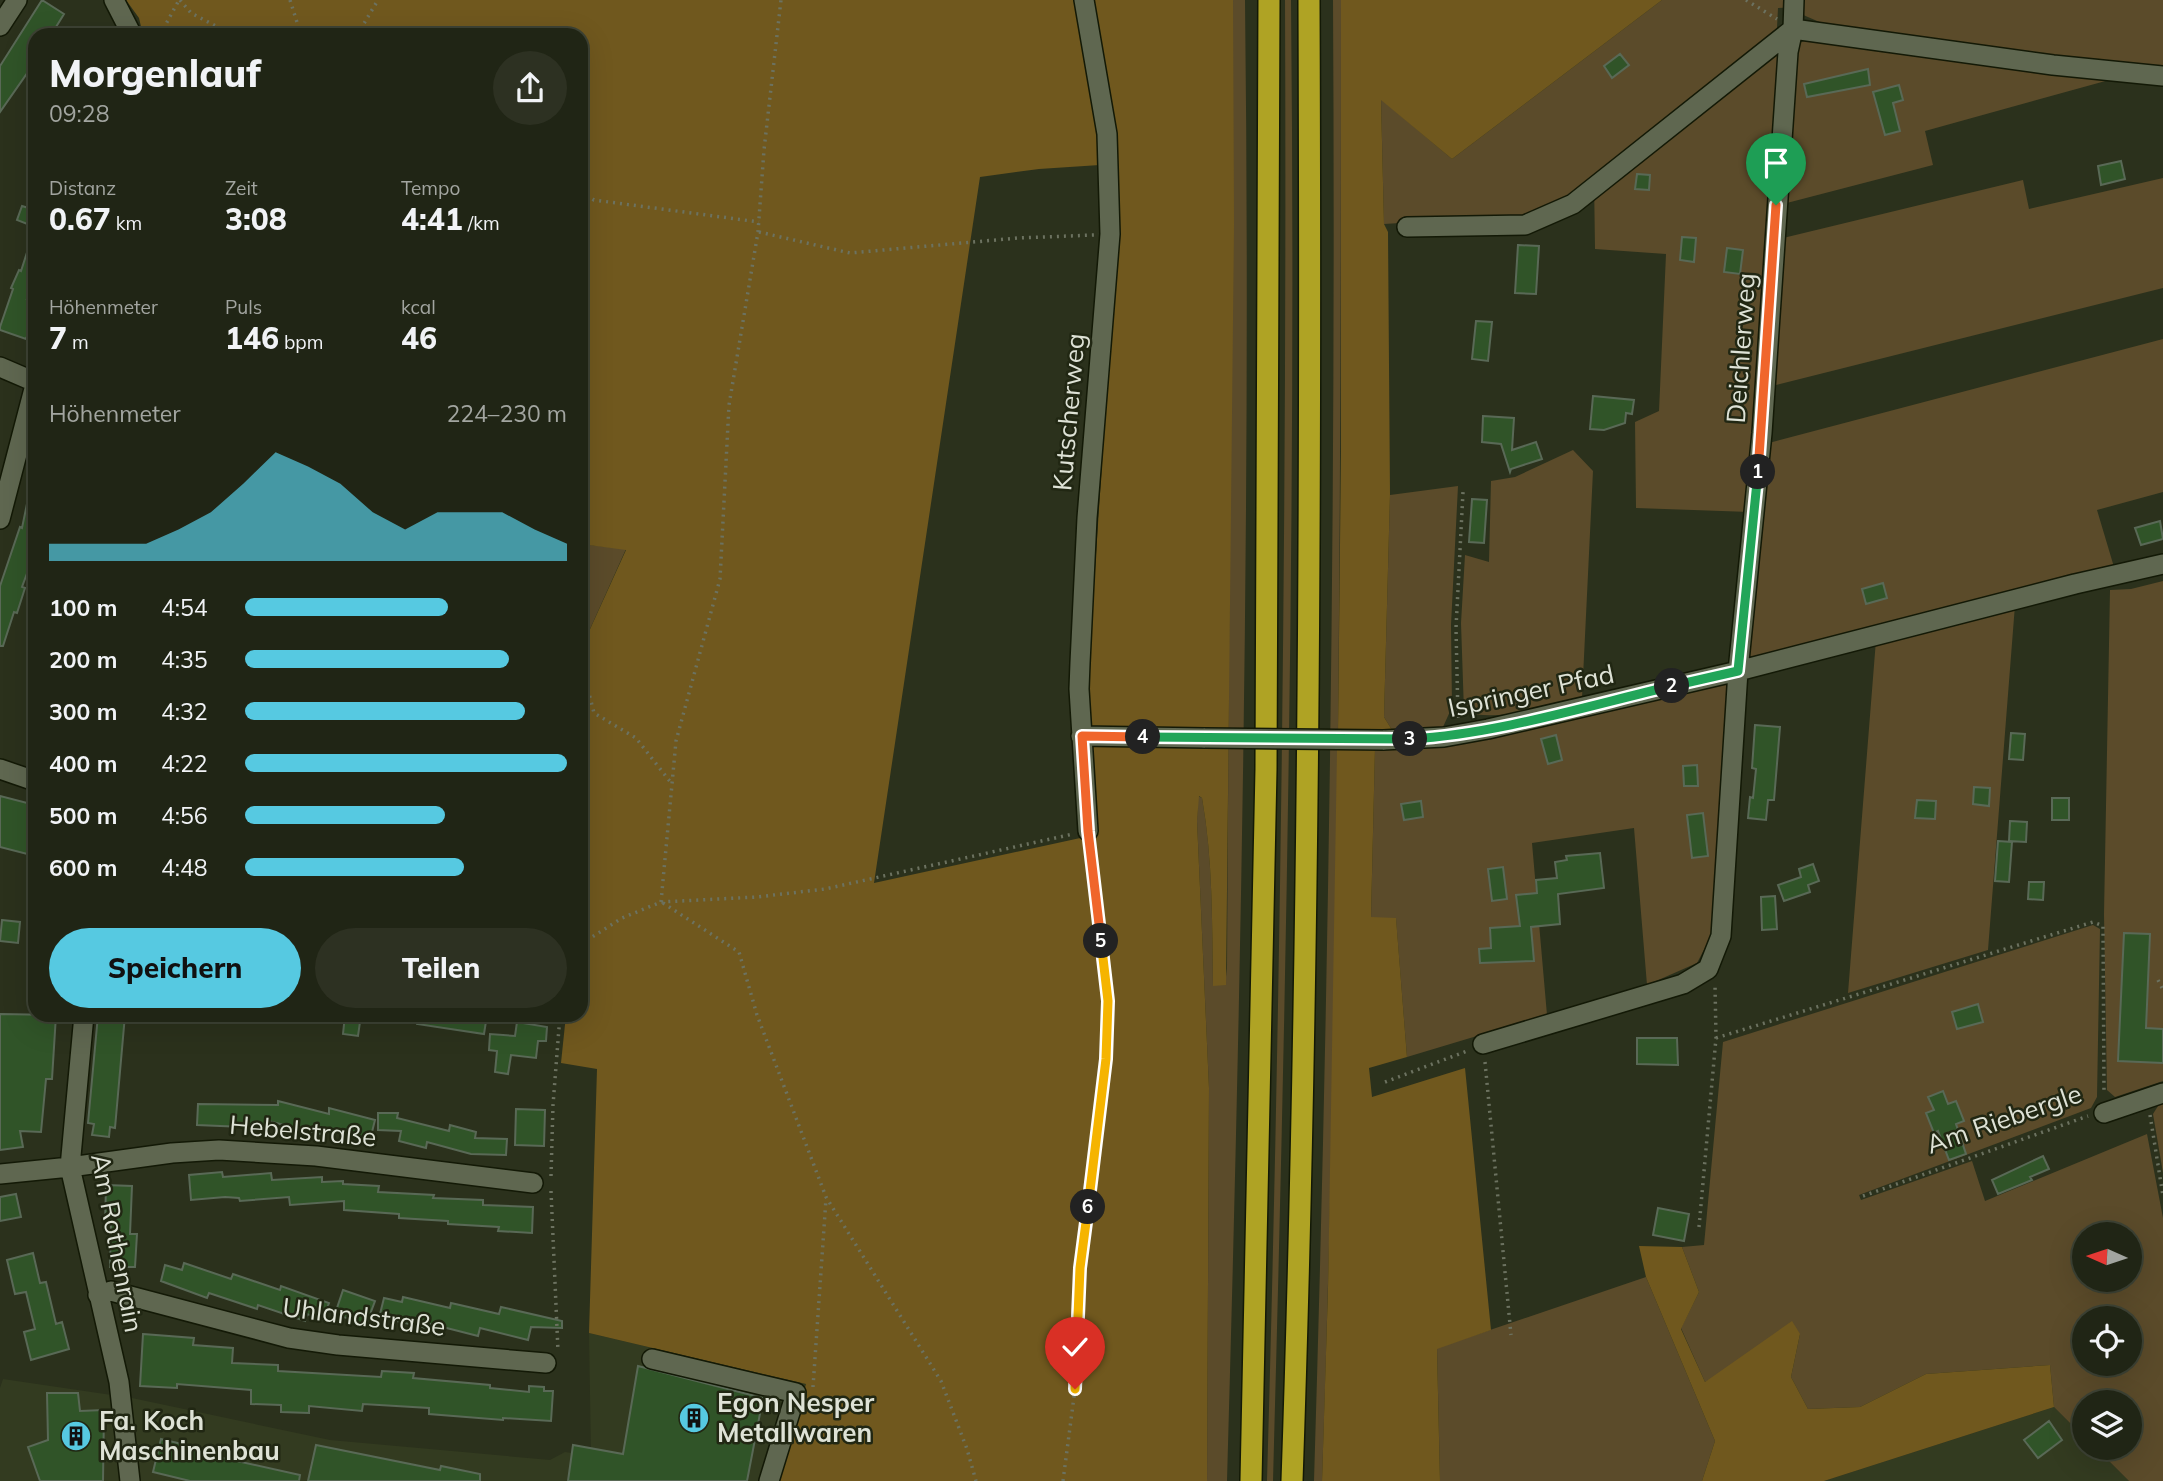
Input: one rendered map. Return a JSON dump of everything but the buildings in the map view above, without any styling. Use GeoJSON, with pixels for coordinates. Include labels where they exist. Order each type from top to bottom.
{"type":"FeatureCollection","features":[{"type":"Feature","properties":{"kind":"highway"},"geometry":{"type":"LineString","coordinates":[[1251,1481],[1261,1099],[1266,742],[1269,0]]}},
{"type":"Feature","properties":{"kind":"highway"},"geometry":{"type":"LineString","coordinates":[[1292,1481],[1307,760],[1310,488],[1309,0]]}},
{"type":"Feature","properties":{"kind":"street"},"geometry":{"type":"LineString","coordinates":[[0,26],[17,0]]}},
{"type":"Feature","properties":{"kind":"street"},"geometry":{"type":"LineString","coordinates":[[114,0],[128,28]]}},
{"type":"Feature","properties":{"kind":"street","name":"Kutscherweg"},"geometry":{"type":"LineString","coordinates":[[1084,0],[1107,134],[1110,234],[1087,518],[1079,689],[1088,831]]}},
{"type":"Feature","properties":{"kind":"street","name":"Deichlerweg"},"geometry":{"type":"LineString","coordinates":[[1738,671],[1762,433],[1787,52],[1793,29],[1794,0]]}},
{"type":"Feature","properties":{"kind":"street"},"geometry":{"type":"LineString","coordinates":[[1408,227],[1525,225],[1564,209],[1793,29],[2053,65],[2163,76]]}},
{"type":"Feature","properties":{"kind":"street"},"geometry":{"type":"LineString","coordinates":[[0,367],[28,381]]}},
{"type":"Feature","properties":{"kind":"street"},"geometry":{"type":"LineString","coordinates":[[0,519],[28,411]]}},
{"type":"Feature","properties":{"kind":"street","name":"Ispringer Pfad"},"geometry":{"type":"LineString","coordinates":[[1082,736],[1383,740],[1458,734],[1738,671],[2163,564]]}},
{"type":"Feature","properties":{"kind":"street"},"geometry":{"type":"LineString","coordinates":[[1483,1044],[1683,984],[1709,969],[1721,936],[1738,671]]}},
{"type":"Feature","properties":{"kind":"street"},"geometry":{"type":"LineString","coordinates":[[0,769],[28,779]]}},
{"type":"Feature","properties":{"kind":"street","name":"Am Rothenrain"},"geometry":{"type":"LineString","coordinates":[[83,1022],[69,1167],[119,1382],[130,1481]]}},
{"type":"Feature","properties":{"kind":"street","name":"Am Riebergle"},"geometry":{"type":"LineString","coordinates":[[2104,1113],[2155,1096]]}},
{"type":"Feature","properties":{"kind":"street","name":"Hebelstraße"},"geometry":{"type":"LineString","coordinates":[[0,1174],[219,1150],[316,1156],[533,1183]]}},
{"type":"Feature","properties":{"kind":"street","name":"Uhlandstraße"},"geometry":{"type":"LineString","coordinates":[[98,1295],[111,1291],[289,1338],[338,1345],[546,1363]]}},
{"type":"Feature","properties":{"kind":"street"},"geometry":{"type":"LineString","coordinates":[[652,1359],[796,1393],[769,1481]]}},
{"type":"Feature","properties":{"kind":"path"},"geometry":{"type":"LineString","coordinates":[[164,28],[180,0],[191,13],[220,28]]}},
{"type":"Feature","properties":{"kind":"path"},"geometry":{"type":"LineString","coordinates":[[290,0],[299,28]]}},
{"type":"Feature","properties":{"kind":"path"},"geometry":{"type":"LineString","coordinates":[[361,28],[378,0]]}},
{"type":"Feature","properties":{"kind":"path"},"geometry":{"type":"LineString","coordinates":[[661,902],[676,741],[720,579],[729,405],[758,232],[764,150],[781,0]]}},
{"type":"Feature","properties":{"kind":"path"},"geometry":{"type":"LineString","coordinates":[[1746,0],[1793,29]]}},
{"type":"Feature","properties":{"kind":"path"},"geometry":{"type":"LineString","coordinates":[[588,196],[594,200],[759,222]]}},
{"type":"Feature","properties":{"kind":"path"},"geometry":{"type":"LineString","coordinates":[[758,232],[850,253],[1018,238],[1110,234]]}},
{"type":"Feature","properties":{"kind":"path"},"geometry":{"type":"LineString","coordinates":[[1458,734],[1456,628],[1463,492]]}},
{"type":"Feature","properties":{"kind":"path"},"geometry":{"type":"LineString","coordinates":[[588,689],[594,713],[636,738],[672,785]]}},
{"type":"Feature","properties":{"kind":"path"},"geometry":{"type":"LineString","coordinates":[[588,940],[622,918],[661,902],[757,897],[825,888],[1088,831],[1108,1001],[1106,1059],[1080,1268],[1075,1389],[1063,1481]]}},
{"type":"Feature","properties":{"kind":"path"},"geometry":{"type":"LineString","coordinates":[[661,902],[739,952],[757,1015],[826,1197],[941,1381],[968,1449],[976,1481]]}},
{"type":"Feature","properties":{"kind":"path"},"geometry":{"type":"LineString","coordinates":[[1716,1038],[2093,922],[2103,926],[2104,1113]]}},
{"type":"Feature","properties":{"kind":"path"},"geometry":{"type":"LineString","coordinates":[[1699,1227],[1716,1038],[1715,985],[1709,969]]}},
{"type":"Feature","properties":{"kind":"path"},"geometry":{"type":"LineString","coordinates":[[2158,980],[2163,990]]}},
{"type":"Feature","properties":{"kind":"path"},"geometry":{"type":"LineString","coordinates":[[546,1363],[558,1357],[550,1185],[559,1022]]}},
{"type":"Feature","properties":{"kind":"path"},"geometry":{"type":"LineString","coordinates":[[1385,1082],[1483,1044],[1511,1335]]}},
{"type":"Feature","properties":{"kind":"path"},"geometry":{"type":"LineString","coordinates":[[2155,1096],[2163,1196]]}},
{"type":"Feature","properties":{"kind":"path","name":"Am Riebergle"},"geometry":{"type":"LineString","coordinates":[[1863,1196],[2073,1120],[2104,1113]]}},
{"type":"Feature","properties":{"kind":"path"},"geometry":{"type":"LineString","coordinates":[[814,1385],[826,1197]]}},
{"type":"Feature","properties":{"kind":"shaded area"},"geometry":{"type":"Polygon","coordinates":[[[126,0],[1233,0],[1234,225],[1226,985],[1213,986],[1210,868],[1206,821],[1202,798],[1199,796],[1197,821],[1209,1088],[1207,1481],[778,1481],[806,1384],[589,1333],[597,1069],[561,1063],[565,1022],[588,1022],[588,634],[626,550],[588,545],[588,28],[141,28],[139,18],[126,0]],[[1115,164],[1039,169],[980,177],[874,883],[1094,835],[1086,708],[1117,233],[1115,164]]]}},
{"type":"Feature","properties":{"kind":"shaded area"},"geometry":{"type":"Polygon","coordinates":[[[1233,0],[1245,0],[1247,185],[1246,556],[1237,1111],[1227,1481],[1207,1481],[1209,1088],[1197,821],[1198,796],[1202,798],[1208,844],[1213,985],[1225,985],[1233,0]]]}},
{"type":"Feature","properties":{"kind":"shaded area"},"geometry":{"type":"Polygon","coordinates":[[[1285,0],[1291,0],[1292,180],[1289,721],[1273,1481],[1267,1481],[1282,740],[1285,0]]]}},
{"type":"Feature","properties":{"kind":"shaded area"},"geometry":{"type":"Polygon","coordinates":[[[1333,0],[1341,0],[1338,740],[1328,1296],[1322,1481],[1314,1481],[1330,740],[1333,0]]]}},
{"type":"Feature","properties":{"kind":"shaded area"},"geometry":{"type":"Polygon","coordinates":[[[1341,0],[1662,0],[1452,159],[1381,100],[1384,224],[1388,232],[1390,495],[1384,717],[1392,730],[1338,731],[1341,0]]]}},
{"type":"Feature","properties":{"kind":"shaded area"},"geometry":{"type":"Polygon","coordinates":[[[1662,0],[2163,0],[2163,71],[1831,27],[1801,14],[1798,7],[1778,8],[1776,47],[1782,56],[1750,512],[1636,508],[1635,422],[1659,411],[1666,254],[1595,249],[1594,179],[1564,203],[1528,215],[1384,224],[1381,99],[1452,159],[1662,0]]]}},
{"type":"Feature","properties":{"kind":"shaded area"},"geometry":{"type":"Polygon","coordinates":[[[1807,40],[2120,77],[1925,131],[1933,165],[1783,204],[1794,45],[1807,40]]]}},
{"type":"Feature","properties":{"kind":"shaded area"},"geometry":{"type":"Polygon","coordinates":[[[2163,178],[2163,288],[1768,387],[1779,239],[2023,180],[2029,209],[2163,178]]]}},
{"type":"Feature","properties":{"kind":"shaded area"},"geometry":{"type":"Polygon","coordinates":[[[2163,339],[2163,492],[2097,510],[2114,567],[1746,660],[1765,444],[2163,339]]]}},
{"type":"Feature","properties":{"kind":"shaded area"},"geometry":{"type":"Polygon","coordinates":[[[1573,450],[1593,471],[1582,698],[1507,714],[1477,715],[1464,712],[1461,623],[1465,555],[1489,562],[1491,481],[1515,477],[1573,450]]]}},
{"type":"Feature","properties":{"kind":"shaded area"},"geometry":{"type":"Polygon","coordinates":[[[1458,486],[1451,625],[1452,707],[1443,727],[1392,730],[1384,717],[1390,495],[1458,486]]]}},
{"type":"Feature","properties":{"kind":"shaded area"},"geometry":{"type":"Polygon","coordinates":[[[588,545],[626,549],[588,633],[588,545]]]}},
{"type":"Feature","properties":{"kind":"shaded area"},"geometry":{"type":"Polygon","coordinates":[[[2163,581],[2163,1081],[2115,1097],[2107,1090],[2104,914],[2110,590],[2131,589],[2163,581]]]}},
{"type":"Feature","properties":{"kind":"shaded area"},"geometry":{"type":"Polygon","coordinates":[[[2015,605],[1988,950],[1848,993],[1876,640],[2015,605]]]}},
{"type":"Feature","properties":{"kind":"shaded area"},"geometry":{"type":"Polygon","coordinates":[[[1732,680],[1717,925],[1697,963],[1647,985],[1634,828],[1532,843],[1547,1015],[1407,1057],[1396,919],[1371,918],[1375,749],[1732,680]]]}},
{"type":"Feature","properties":{"kind":"shaded area"},"geometry":{"type":"Polygon","coordinates":[[[1375,749],[1371,917],[1396,918],[1407,1057],[1369,1068],[1372,1097],[1465,1068],[1491,1330],[1437,1349],[1440,1481],[1322,1481],[1337,750],[1375,749]]]}},
{"type":"Feature","properties":{"kind":"shaded area"},"geometry":{"type":"Polygon","coordinates":[[[2093,925],[2100,929],[2097,1097],[2091,1108],[1859,1195],[1861,1200],[1972,1161],[1985,1201],[2147,1134],[2163,1218],[2163,1481],[2129,1481],[2108,1460],[2142,1460],[2142,1390],[2072,1390],[2072,1425],[2054,1407],[2050,1365],[1926,1374],[1860,1407],[1808,1409],[1791,1377],[1800,1334],[1705,1382],[1681,1328],[1699,1292],[1682,1247],[1704,1245],[1723,1042],[2093,925]]]}},
{"type":"Feature","properties":{"kind":"shaded area"},"geometry":{"type":"Polygon","coordinates":[[[2163,1098],[2163,1173],[2153,1114],[2163,1098]]]}},
{"type":"Feature","properties":{"kind":"shaded area"},"geometry":{"type":"Polygon","coordinates":[[[1639,1246],[1682,1247],[1699,1292],[1681,1329],[1705,1382],[1792,1321],[1800,1334],[1791,1377],[1808,1409],[1860,1407],[1926,1374],[2050,1365],[2054,1407],[1824,1481],[1702,1481],[1715,1441],[1646,1277],[1639,1246]]]}},
{"type":"Feature","properties":{"kind":"shaded area"},"geometry":{"type":"Polygon","coordinates":[[[1646,1277],[1715,1441],[1702,1481],[1440,1481],[1437,1348],[1646,1277]]]}},
{"type":"Feature","properties":{"kind":"shaded area"},"geometry":{"type":"Polygon","coordinates":[[[589,1333],[806,1384],[778,1481],[0,1481],[0,1388],[3,1379],[132,1398],[330,1440],[550,1460],[565,1452],[591,1456],[589,1333]]]}},
{"type":"Feature","properties":{"kind":"shaded area"},"geometry":{"type":"Polygon","coordinates":[[[2054,1407],[2072,1425],[2072,1460],[2108,1460],[2129,1481],[1824,1481],[2054,1407]]]}},
{"type":"Feature","properties":{"kind":"place","name":"Egon Nesper Metallwaren"},"geometry":{"type":"Point","coordinates":[694,1418]}},
{"type":"Feature","properties":{"kind":"place","name":"Fa. Koch Maschinenbau"},"geometry":{"type":"Point","coordinates":[76,1436]}},
{"type":"Feature","properties":{"kind":"route"},"geometry":{"type":"LineString","coordinates":[[1075,1389],[1080,1268],[1106,1059],[1108,1001],[1088,831],[1082,736],[1383,740],[1444,737],[1738,671],[1762,433],[1776,205]]}}]}
